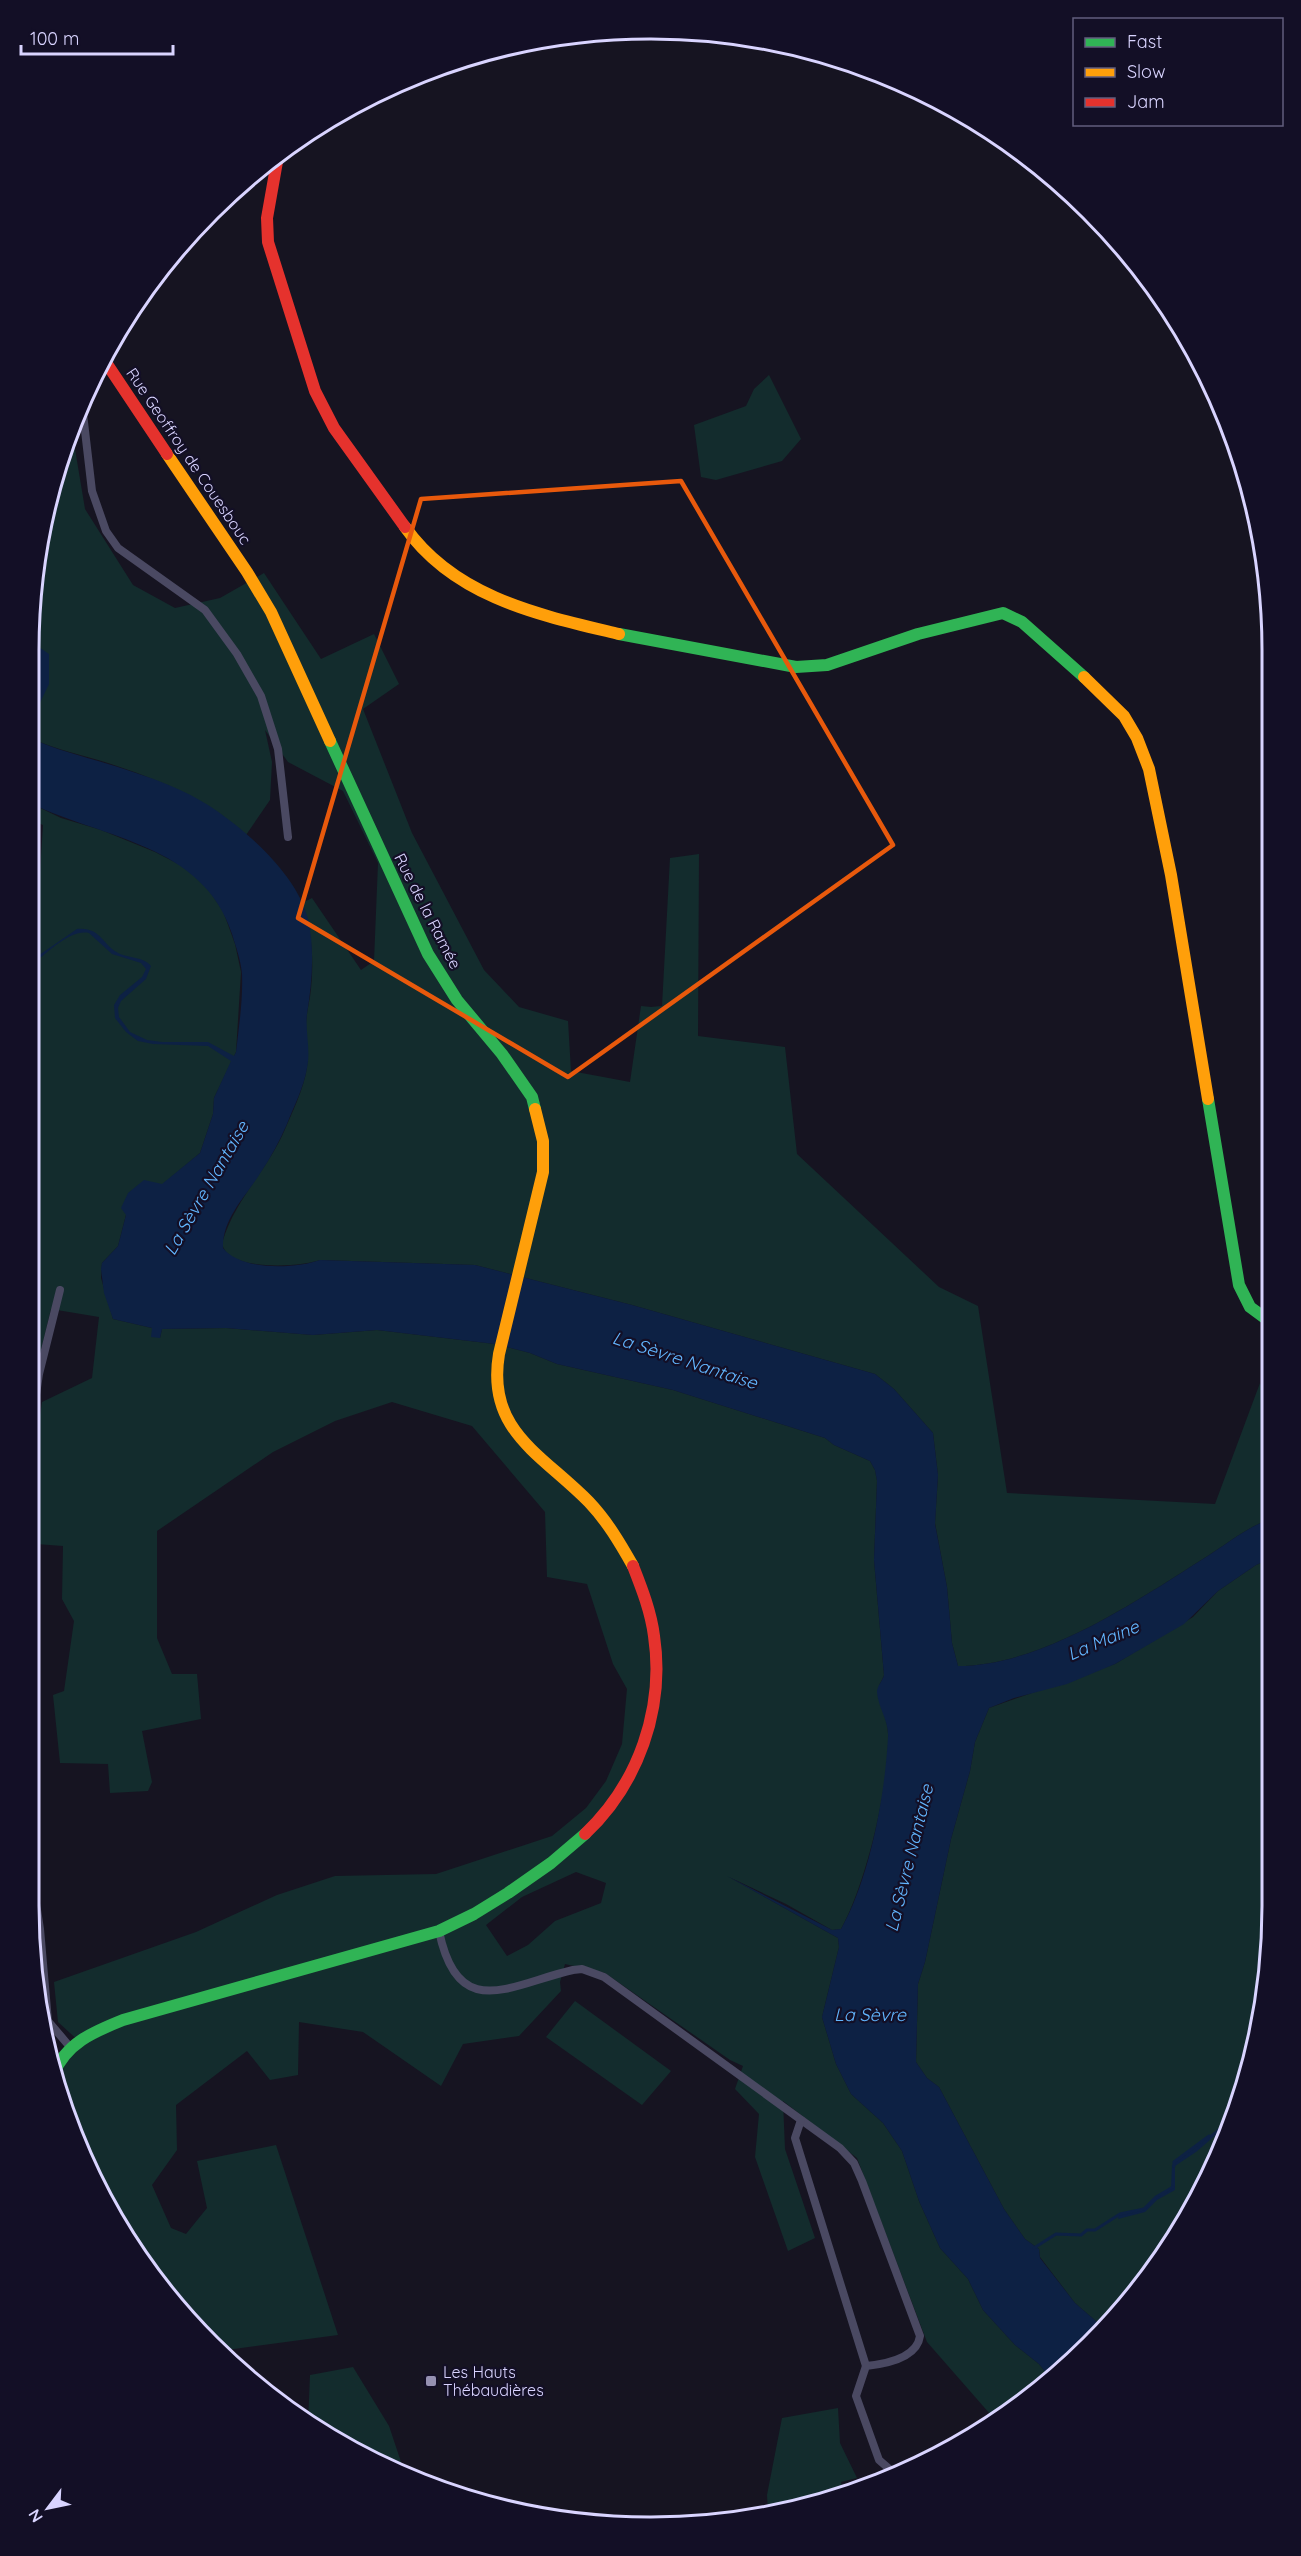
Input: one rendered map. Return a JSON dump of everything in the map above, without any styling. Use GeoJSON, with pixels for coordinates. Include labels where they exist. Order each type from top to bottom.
{"type":"FeatureCollection","features":[{"type":"Feature","properties":{"kind":"main road"},"geometry":{"type":"LineString","coordinates":[[278,165],[267,218],[268,242],[315,391],[334,428],[416,543],[447,570],[483,593],[514,607],[544,616],[632,637],[796,667],[827,665],[918,634],[1002,613],[1022,622],[1108,698],[1124,716],[1137,738],[1149,769],[1171,875],[1232,1255],[1244,1300],[1262,1318]]}},
{"type":"Feature","properties":{"kind":"main road","name":"Rue Geoffroy de Couesbouc"},"geometry":{"type":"LineString","coordinates":[[109,367],[247,572]]}},
{"type":"Feature","properties":{"kind":"main road","name":"Rue de la Ramée"},"geometry":{"type":"LineString","coordinates":[[70,2047],[86,2036],[123,2020],[439,1931],[465,1921],[494,1904],[572,1846],[596,1824],[619,1795],[646,1742],[657,1693],[656,1635],[646,1595],[637,1573],[613,1532],[597,1511],[509,1424],[498,1397],[497,1362],[540,1188],[544,1154],[541,1126],[532,1097],[502,1054],[458,1000],[428,954],[271,612],[247,572]]}},
{"type":"Feature","properties":{"kind":"main road"},"geometry":{"type":"LineString","coordinates":[[59,2061],[70,2047]]}},
{"type":"Feature","properties":{"kind":"street"},"geometry":{"type":"LineString","coordinates":[[84,421],[92,491],[106,531],[118,548],[205,610],[237,654],[261,696],[278,749],[288,837]]}},
{"type":"Feature","properties":{"kind":"street"},"geometry":{"type":"LineString","coordinates":[[39,1374],[60,1290]]}},
{"type":"Feature","properties":{"kind":"street"},"geometry":{"type":"LineString","coordinates":[[40,1926],[46,1995]]}},
{"type":"Feature","properties":{"kind":"street"},"geometry":{"type":"LineString","coordinates":[[439,1931],[454,1973],[462,1981],[481,1991],[508,1990],[573,1970],[582,1970],[604,1977],[840,2148],[854,2163],[920,2336],[919,2345],[913,2352],[880,2364],[866,2366]]}},
{"type":"Feature","properties":{"kind":"street"},"geometry":{"type":"LineString","coordinates":[[51,2024],[70,2047]]}},
{"type":"Feature","properties":{"kind":"street"},"geometry":{"type":"LineString","coordinates":[[801,2120],[795,2138],[866,2366],[856,2396],[879,2460],[889,2468]]}},
{"type":"Feature","properties":{"kind":"highlighted area"},"geometry":{"type":"Polygon","coordinates":[[[681,481],[893,845],[568,1077],[298,918],[421,499],[681,481]]]}},
{"type":"Feature","properties":{"kind":"green space"},"geometry":{"type":"Polygon","coordinates":[[[769,375],[801,439],[782,461],[716,480],[701,477],[694,425],[746,406],[754,389],[769,375]]]}},
{"type":"Feature","properties":{"kind":"green space"},"geometry":{"type":"Polygon","coordinates":[[[74,445],[85,509],[133,585],[175,608],[220,598],[264,573],[321,659],[374,634],[399,684],[363,709],[412,833],[484,970],[519,1007],[568,1021],[571,1071],[630,1082],[641,1006],[662,1006],[670,858],[699,854],[698,1036],[785,1047],[797,1154],[939,1287],[978,1306],[1007,1493],[1215,1504],[1260,1383],[1262,1389],[1262,1522],[1148,1594],[1086,1629],[1022,1655],[990,1663],[958,1666],[952,1643],[947,1587],[935,1523],[938,1475],[933,1433],[894,1389],[875,1374],[632,1305],[475,1265],[320,1260],[297,1264],[265,1265],[236,1259],[227,1252],[222,1243],[234,1214],[282,1136],[297,1102],[307,1067],[306,1020],[311,989],[312,956],[308,924],[302,903],[312,898],[361,970],[374,961],[378,863],[343,791],[288,762],[265,730],[272,762],[270,800],[246,835],[214,811],[181,792],[127,769],[39,741],[40,611],[51,531],[74,445]]]}},
{"type":"Feature","properties":{"kind":"green space"},"geometry":{"type":"Polygon","coordinates":[[[39,807],[61,818],[101,830],[155,852],[186,868],[206,886],[223,911],[235,944],[241,972],[236,1052],[214,1098],[213,1114],[200,1153],[126,1215],[118,1246],[102,1263],[101,1278],[113,1319],[152,1328],[160,1338],[162,1329],[226,1328],[313,1335],[377,1330],[495,1344],[530,1353],[557,1364],[673,1390],[825,1438],[834,1445],[870,1461],[877,1481],[874,1560],[884,1675],[879,1686],[879,1693],[888,1727],[888,1754],[881,1806],[859,1887],[841,1929],[832,1930],[786,1904],[729,1877],[838,1938],[839,1947],[822,2017],[836,2064],[851,2094],[883,2123],[902,2151],[919,2201],[940,2248],[968,2279],[983,2310],[1015,2345],[1039,2364],[1045,2372],[990,2414],[927,2342],[857,2158],[783,2101],[785,2149],[815,2238],[788,2251],[755,2157],[759,2114],[735,2089],[743,2066],[730,2060],[605,1973],[565,1964],[560,1982],[561,1991],[519,2036],[463,2044],[441,2086],[363,2032],[299,2022],[298,2075],[270,2080],[247,2051],[176,2105],[177,2150],[152,2185],[171,2228],[186,2234],[207,2208],[197,2161],[276,2145],[338,2335],[230,2349],[165,2278],[121,2211],[102,2176],[71,2102],[62,2070],[82,2044],[58,2022],[54,1982],[196,1932],[277,1895],[335,1876],[436,1874],[552,1836],[586,1808],[606,1781],[622,1744],[627,1689],[613,1664],[587,1584],[547,1577],[545,1512],[472,1426],[392,1402],[335,1421],[273,1452],[157,1531],[157,1638],[172,1674],[197,1674],[201,1719],[142,1731],[152,1782],[148,1791],[110,1793],[108,1764],[60,1763],[53,1695],[64,1691],[74,1621],[62,1599],[63,1546],[39,1544],[39,1421],[42,1402],[92,1378],[99,1317],[51,1309],[39,1358],[39,887],[43,825],[39,823],[39,807]],[[576,1872],[522,1897],[486,1925],[507,1956],[528,1945],[555,1921],[601,1903],[606,1883],[576,1872]]]}},
{"type":"Feature","properties":{"kind":"green space"},"geometry":{"type":"Polygon","coordinates":[[[1262,1562],[1262,1906],[1257,1985],[1250,2025],[1230,2102],[1199,2176],[1159,2245],[1136,2278],[1097,2322],[1075,2303],[1040,2257],[1039,2249],[1025,2239],[1004,2209],[939,2087],[927,2078],[916,2062],[918,1984],[975,1742],[989,1708],[1115,1664],[1193,1617],[1218,1591],[1262,1562]]]}},
{"type":"Feature","properties":{"kind":"green space"},"geometry":{"type":"Polygon","coordinates":[[[575,2001],[671,2071],[642,2105],[546,2037],[575,2001]]]}},
{"type":"Feature","properties":{"kind":"green space"},"geometry":{"type":"Polygon","coordinates":[[[353,2367],[389,2426],[402,2464],[345,2435],[308,2412],[310,2375],[353,2367]]]}},
{"type":"Feature","properties":{"kind":"green space"},"geometry":{"type":"Polygon","coordinates":[[[838,2408],[840,2443],[857,2478],[841,2482],[842,2486],[768,2505],[767,2495],[782,2418],[838,2408]]]}},
{"type":"Feature","properties":{"kind":"water"},"geometry":{"type":"Polygon","coordinates":[[[39,647],[49,654],[49,684],[39,705],[39,647]]]}},
{"type":"Feature","properties":{"kind":"water"},"geometry":{"type":"Polygon","coordinates":[[[39,742],[152,779],[208,805],[238,827],[268,854],[281,869],[302,902],[308,919],[312,955],[307,1021],[307,1068],[304,1082],[278,1142],[231,1217],[223,1248],[231,1255],[242,1261],[269,1266],[297,1265],[320,1260],[475,1265],[632,1305],[875,1374],[894,1389],[933,1433],[938,1475],[935,1524],[947,1587],[952,1643],[958,1666],[990,1663],[1022,1655],[1086,1629],[1148,1594],[1262,1522],[1262,1562],[1218,1591],[1184,1624],[1115,1664],[1067,1684],[1014,1698],[989,1708],[975,1742],[918,1984],[916,2062],[927,2078],[939,2087],[1004,2209],[1025,2239],[1039,2249],[1040,2258],[1075,2303],[1097,2322],[1045,2372],[1039,2364],[1015,2345],[983,2310],[968,2279],[940,2248],[919,2201],[902,2151],[883,2123],[851,2094],[836,2064],[822,2017],[839,1947],[838,1938],[727,1876],[832,1930],[841,1929],[860,1886],[879,1810],[888,1737],[887,1725],[877,1692],[884,1675],[874,1560],[877,1481],[870,1461],[834,1445],[825,1438],[673,1390],[557,1364],[530,1353],[495,1344],[377,1330],[313,1335],[226,1328],[162,1329],[160,1338],[151,1337],[152,1328],[113,1319],[104,1293],[101,1269],[102,1263],[118,1246],[126,1215],[121,1208],[128,1193],[144,1180],[162,1184],[200,1153],[213,1114],[214,1098],[231,1061],[208,1046],[153,1044],[138,1041],[126,1032],[115,1018],[114,1005],[120,995],[142,977],[146,969],[141,963],[112,954],[89,933],[73,935],[39,958],[39,955],[77,929],[92,931],[114,951],[145,961],[151,966],[146,979],[121,1001],[118,1008],[119,1017],[130,1032],[147,1040],[162,1042],[208,1042],[234,1056],[240,1013],[241,969],[232,934],[218,904],[199,881],[175,862],[148,848],[39,807],[39,742]]]}},
{"type":"Feature","properties":{"kind":"water"},"geometry":{"type":"Polygon","coordinates":[[[1220,2127],[1218,2134],[1175,2166],[1175,2190],[1157,2200],[1145,2212],[1118,2219],[1119,2215],[1145,2208],[1155,2198],[1171,2189],[1172,2165],[1220,2127]]]}},
{"type":"Feature","properties":{"kind":"waterway"},"geometry":{"type":"LineString","coordinates":[[1174,2166],[1174,2162],[1209,2136]]}},
{"type":"Feature","properties":{"kind":"waterway"},"geometry":{"type":"LineString","coordinates":[[1034,2248],[1056,2234],[1081,2235],[1087,2230],[1095,2230],[1120,2214],[1144,2209],[1156,2197],[1173,2187]]}},
{"type":"Feature","properties":{"kind":"traffic: fast"},"geometry":{"type":"LineString","coordinates":[[619,634],[796,667],[827,665],[918,634],[1003,613],[1022,622],[1084,677]]}},
{"type":"Feature","properties":{"kind":"traffic: fast"},"geometry":{"type":"LineString","coordinates":[[330,741],[428,954],[457,1000],[502,1054],[532,1097],[535,1109]]}},
{"type":"Feature","properties":{"kind":"traffic: fast"},"geometry":{"type":"LineString","coordinates":[[1208,1099],[1239,1285],[1250,1307],[1262,1316]]}},
{"type":"Feature","properties":{"kind":"traffic: fast"},"geometry":{"type":"LineString","coordinates":[[60,2063],[82,2040],[123,2020],[439,1931],[474,1914],[508,1893],[551,1863],[585,1834]]}},
{"type":"Feature","properties":{"kind":"traffic: slow"},"geometry":{"type":"LineString","coordinates":[[167,454],[247,572],[271,612],[330,741]]}},
{"type":"Feature","properties":{"kind":"traffic: slow"},"geometry":{"type":"LineString","coordinates":[[405,527],[425,551],[448,571],[474,587],[530,611],[619,634]]}},
{"type":"Feature","properties":{"kind":"traffic: slow"},"geometry":{"type":"LineString","coordinates":[[1084,677],[1124,716],[1137,738],[1149,769],[1171,875],[1208,1099]]}},
{"type":"Feature","properties":{"kind":"traffic: slow"},"geometry":{"type":"LineString","coordinates":[[535,1109],[543,1141],[543,1172],[499,1354],[497,1380],[501,1403],[509,1422],[522,1439],[596,1509],[633,1566]]}},
{"type":"Feature","properties":{"kind":"traffic: jam"},"geometry":{"type":"LineString","coordinates":[[276,167],[267,218],[268,242],[315,391],[334,428],[405,527]]}},
{"type":"Feature","properties":{"kind":"traffic: jam"},"geometry":{"type":"LineString","coordinates":[[109,367],[167,454]]}},
{"type":"Feature","properties":{"kind":"traffic: jam"},"geometry":{"type":"LineString","coordinates":[[585,1834],[620,1792],[644,1744],[651,1718],[656,1663],[653,1627],[633,1566]]}},
{"type":"Feature","properties":{"kind":"place","name":"Les Hauts Thébaudières"},"geometry":{"type":"Point","coordinates":[431,2381]}},
{"type":"Feature","properties":{"kind":"water label","name":"La Sèvre Nantaise"},"geometry":{"type":"Point","coordinates":[206,1188]}},
{"type":"Feature","properties":{"kind":"water label","name":"La Sèvre Nantaise"},"geometry":{"type":"Point","coordinates":[685,1360]}},
{"type":"Feature","properties":{"kind":"water label","name":"La Maine"},"geometry":{"type":"Point","coordinates":[1103,1640]}},
{"type":"Feature","properties":{"kind":"water label","name":"La Sèvre Nantaise"},"geometry":{"type":"Point","coordinates":[909,1858]}},
{"type":"Feature","properties":{"kind":"water label","name":"La Sèvre"},"geometry":{"type":"Point","coordinates":[870,2014]}}]}
